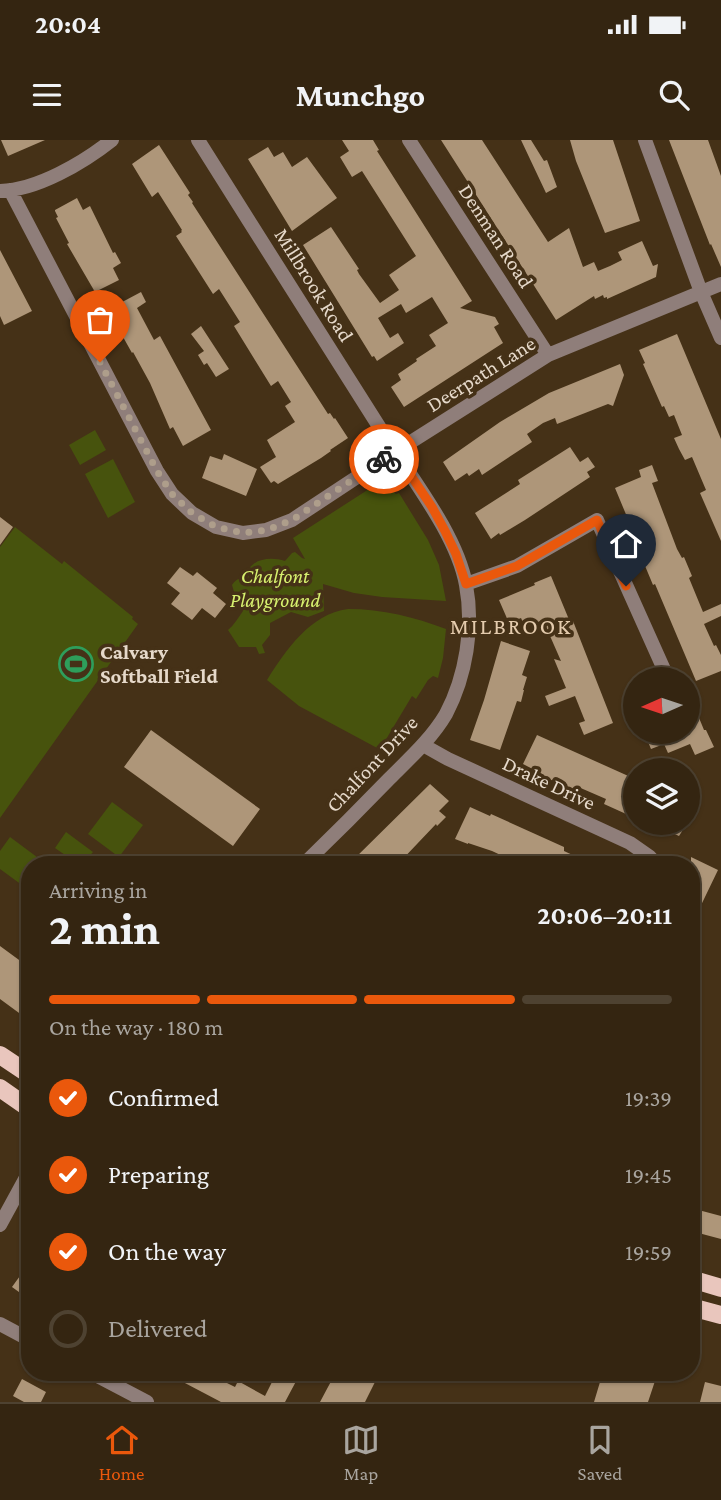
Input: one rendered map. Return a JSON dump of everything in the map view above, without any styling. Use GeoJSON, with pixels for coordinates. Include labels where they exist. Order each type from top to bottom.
{"type":"FeatureCollection","features":[{"type":"Feature","properties":{"kind":"main road"},"geometry":{"type":"LineString","coordinates":[[0,1055],[21,1069]]}},
{"type":"Feature","properties":{"kind":"main road"},"geometry":{"type":"LineString","coordinates":[[0,1088],[21,1103]]}},
{"type":"Feature","properties":{"kind":"main road"},"geometry":{"type":"LineString","coordinates":[[700,1282],[721,1288]]}},
{"type":"Feature","properties":{"kind":"main road"},"geometry":{"type":"LineString","coordinates":[[700,1309],[721,1315]]}},
{"type":"Feature","properties":{"kind":"street"},"geometry":{"type":"LineString","coordinates":[[5,190],[64,172],[112,140]]}},
{"type":"Feature","properties":{"kind":"street","name":"Millbrook Road"},"geometry":{"type":"LineString","coordinates":[[198,140],[395,452]]}},
{"type":"Feature","properties":{"kind":"street","name":"Denman Road"},"geometry":{"type":"LineString","coordinates":[[409,140],[548,355]]}},
{"type":"Feature","properties":{"kind":"street"},"geometry":{"type":"LineString","coordinates":[[645,140],[701,292],[721,338]]}},
{"type":"Feature","properties":{"kind":"street","name":"Deerpath Lane"},"geometry":{"type":"LineString","coordinates":[[5,190],[172,494],[192,513],[216,527],[243,533],[267,530],[292,520],[548,355],[721,284]]}},
{"type":"Feature","properties":{"kind":"street","name":"Chalfont Drive"},"geometry":{"type":"LineString","coordinates":[[316,856],[423,745],[445,714],[466,656],[469,621],[466,584],[456,554],[432,507],[395,452]]}},
{"type":"Feature","properties":{"kind":"street"},"geometry":{"type":"LineString","coordinates":[[466,584],[517,566],[597,520],[663,667]]}},
{"type":"Feature","properties":{"kind":"street","name":"Drake Drive"},"geometry":{"type":"LineString","coordinates":[[423,745],[630,843],[649,856]]}},
{"type":"Feature","properties":{"kind":"street"},"geometry":{"type":"LineString","coordinates":[[0,1225],[21,1186]]}},
{"type":"Feature","properties":{"kind":"street"},"geometry":{"type":"LineString","coordinates":[[0,1324],[21,1335]]}},
{"type":"Feature","properties":{"kind":"street"},"geometry":{"type":"LineString","coordinates":[[107,1381],[144,1401]]}},
{"type":"Feature","properties":{"kind":"green space"},"geometry":{"type":"Polygon","coordinates":[[[95,430],[106,450],[80,465],[69,445],[95,430]]]}},
{"type":"Feature","properties":{"kind":"green space"},"geometry":{"type":"Polygon","coordinates":[[[113,459],[135,502],[108,518],[85,474],[113,459]]]}},
{"type":"Feature","properties":{"kind":"green space","name":"Chalfont Playground"},"geometry":{"type":"Polygon","coordinates":[[[381,485],[396,494],[399,493],[428,540],[439,565],[446,601],[382,597],[354,593],[323,584],[324,611],[308,617],[291,612],[270,623],[270,635],[262,645],[265,653],[259,654],[256,647],[239,647],[228,630],[243,611],[242,605],[247,596],[235,595],[233,583],[246,578],[251,567],[260,560],[285,561],[295,552],[305,559],[293,538],[369,489],[381,485]]]}},
{"type":"Feature","properties":{"kind":"green space"},"geometry":{"type":"Polygon","coordinates":[[[15,527],[62,564],[64,561],[138,624],[0,818],[0,547],[15,527]]]}},
{"type":"Feature","properties":{"kind":"green space"},"geometry":{"type":"Polygon","coordinates":[[[348,609],[374,610],[446,629],[438,678],[433,676],[428,680],[416,699],[412,696],[385,741],[385,746],[379,749],[299,706],[267,680],[300,635],[322,618],[348,609]]]}},
{"type":"Feature","properties":{"kind":"green space"},"geometry":{"type":"Polygon","coordinates":[[[112,802],[143,825],[120,856],[88,834],[112,802]]]}},
{"type":"Feature","properties":{"kind":"green space"},"geometry":{"type":"Polygon","coordinates":[[[66,832],[93,852],[90,856],[66,856],[55,848],[66,832]]]}},
{"type":"Feature","properties":{"kind":"green space"},"geometry":{"type":"Polygon","coordinates":[[[10,837],[36,856],[21,856],[21,884],[0,869],[0,851],[10,837]]]}},
{"type":"Feature","properties":{"kind":"building"},"geometry":{"type":"Polygon","coordinates":[[[1,140],[45,140],[8,156],[1,140]]]}},
{"type":"Feature","properties":{"kind":"building"},"geometry":{"type":"Polygon","coordinates":[[[342,140],[373,140],[379,150],[377,151],[472,301],[460,308],[495,317],[499,324],[494,327],[503,343],[404,407],[391,387],[401,380],[398,374],[436,346],[429,335],[448,323],[432,297],[406,313],[401,304],[378,318],[390,338],[398,333],[404,343],[377,361],[303,245],[331,227],[380,303],[399,290],[389,275],[416,256],[362,171],[352,177],[340,157],[349,151],[342,140]]]}},
{"type":"Feature","properties":{"kind":"building"},"geometry":{"type":"Polygon","coordinates":[[[441,140],[482,140],[548,242],[569,228],[583,267],[594,262],[598,271],[610,266],[622,260],[618,252],[642,241],[653,266],[658,264],[656,277],[607,299],[603,295],[595,299],[594,296],[556,320],[441,140]]]}},
{"type":"Feature","properties":{"kind":"building"},"geometry":{"type":"Polygon","coordinates":[[[521,140],[531,140],[544,161],[547,160],[557,187],[546,193],[521,140]]]}},
{"type":"Feature","properties":{"kind":"building"},"geometry":{"type":"Polygon","coordinates":[[[570,140],[613,140],[640,221],[605,233],[570,140]]]}},
{"type":"Feature","properties":{"kind":"building"},"geometry":{"type":"Polygon","coordinates":[[[669,140],[708,140],[721,176],[721,267],[710,245],[669,140]]]}},
{"type":"Feature","properties":{"kind":"building"},"geometry":{"type":"Polygon","coordinates":[[[159,145],[190,193],[188,195],[192,203],[328,414],[335,418],[348,438],[278,484],[274,481],[271,483],[260,467],[276,457],[267,440],[295,422],[285,406],[291,402],[278,381],[271,386],[234,326],[240,322],[219,289],[213,294],[176,236],[182,230],[158,192],[152,197],[132,164],[159,145]]]}},
{"type":"Feature","properties":{"kind":"building"},"geometry":{"type":"Polygon","coordinates":[[[268,147],[274,157],[283,152],[292,167],[307,157],[337,198],[292,231],[248,159],[268,147]]]}},
{"type":"Feature","properties":{"kind":"building"},"geometry":{"type":"Polygon","coordinates":[[[77,198],[83,210],[90,206],[113,253],[115,252],[121,263],[113,268],[119,280],[95,292],[67,244],[69,243],[56,218],[58,217],[55,210],[77,198]]]}},
{"type":"Feature","properties":{"kind":"building"},"geometry":{"type":"Polygon","coordinates":[[[0,250],[32,311],[4,325],[0,316],[0,250]]]}},
{"type":"Feature","properties":{"kind":"building"},"geometry":{"type":"Polygon","coordinates":[[[141,292],[146,302],[137,308],[154,340],[160,336],[211,430],[183,446],[173,427],[170,429],[150,383],[112,313],[111,308],[141,292]]]}},
{"type":"Feature","properties":{"kind":"building"},"geometry":{"type":"Polygon","coordinates":[[[201,326],[229,369],[216,377],[198,355],[204,351],[191,334],[201,326]]]}},
{"type":"Feature","properties":{"kind":"building"},"geometry":{"type":"Polygon","coordinates":[[[677,334],[721,439],[721,541],[700,493],[706,490],[692,457],[685,460],[674,438],[682,435],[674,415],[669,417],[664,406],[662,407],[639,350],[677,334]]]}},
{"type":"Feature","properties":{"kind":"building"},"geometry":{"type":"Polygon","coordinates":[[[620,364],[624,375],[613,406],[608,404],[557,424],[555,418],[543,423],[527,434],[532,442],[482,475],[479,469],[455,481],[443,462],[500,422],[549,393],[620,364]]]}},
{"type":"Feature","properties":{"kind":"building"},"geometry":{"type":"Polygon","coordinates":[[[570,447],[580,462],[588,457],[595,467],[587,472],[590,477],[491,539],[475,513],[520,484],[518,480],[570,447]]]}},
{"type":"Feature","properties":{"kind":"building"},"geometry":{"type":"Polygon","coordinates":[[[224,454],[257,469],[246,496],[202,478],[210,456],[222,460],[224,454]]]}},
{"type":"Feature","properties":{"kind":"building"},"geometry":{"type":"Polygon","coordinates":[[[652,465],[658,481],[652,483],[677,549],[682,558],[684,557],[692,576],[689,578],[703,612],[721,604],[721,616],[704,624],[721,655],[721,671],[700,679],[700,667],[690,667],[655,584],[653,585],[615,488],[641,477],[639,470],[652,465]]]}},
{"type":"Feature","properties":{"kind":"building"},"geometry":{"type":"Polygon","coordinates":[[[0,517],[13,527],[0,545],[0,517]]]}},
{"type":"Feature","properties":{"kind":"building"},"geometry":{"type":"Polygon","coordinates":[[[180,567],[193,576],[197,572],[217,588],[213,593],[226,604],[215,618],[202,608],[192,620],[171,604],[180,593],[167,583],[180,567]]]}},
{"type":"Feature","properties":{"kind":"building"},"geometry":{"type":"Polygon","coordinates":[[[551,576],[570,622],[573,621],[613,723],[584,735],[579,723],[585,721],[575,696],[549,706],[545,696],[566,688],[554,659],[561,661],[543,620],[525,627],[521,618],[509,623],[499,600],[551,576]]]}},
{"type":"Feature","properties":{"kind":"building"},"geometry":{"type":"Polygon","coordinates":[[[501,641],[530,651],[522,675],[527,677],[521,702],[517,701],[500,750],[470,740],[501,641]]]}},
{"type":"Feature","properties":{"kind":"building"},"geometry":{"type":"Polygon","coordinates":[[[700,720],[714,747],[695,755],[690,744],[700,744],[700,720]]]}},
{"type":"Feature","properties":{"kind":"building"},"geometry":{"type":"Polygon","coordinates":[[[151,730],[260,809],[233,846],[124,767],[151,730]]]}},
{"type":"Feature","properties":{"kind":"building"},"geometry":{"type":"Polygon","coordinates":[[[537,735],[623,774],[623,813],[604,804],[606,799],[576,786],[572,790],[523,764],[537,735]]]}},
{"type":"Feature","properties":{"kind":"building"},"geometry":{"type":"Polygon","coordinates":[[[649,744],[664,744],[651,749],[649,744]]]}},
{"type":"Feature","properties":{"kind":"building"},"geometry":{"type":"Polygon","coordinates":[[[664,744],[690,744],[668,753],[664,744]]]}},
{"type":"Feature","properties":{"kind":"building"},"geometry":{"type":"Polygon","coordinates":[[[430,784],[449,801],[439,811],[446,817],[406,856],[357,856],[430,784]]]}},
{"type":"Feature","properties":{"kind":"building"},"geometry":{"type":"Polygon","coordinates":[[[470,807],[564,847],[564,851],[575,856],[503,856],[455,839],[470,807]]]}},
{"type":"Feature","properties":{"kind":"building"},"geometry":{"type":"Polygon","coordinates":[[[700,861],[718,870],[700,907],[700,861]]]}},
{"type":"Feature","properties":{"kind":"building"},"geometry":{"type":"Polygon","coordinates":[[[0,946],[21,961],[21,1014],[0,999],[0,946]]]}},
{"type":"Feature","properties":{"kind":"building"},"geometry":{"type":"Polygon","coordinates":[[[700,1210],[721,1216],[721,1239],[700,1233],[700,1210]]]}},
{"type":"Feature","properties":{"kind":"building"},"geometry":{"type":"Polygon","coordinates":[[[21,1274],[21,1294],[12,1287],[21,1274]]]}},
{"type":"Feature","properties":{"kind":"building"},"geometry":{"type":"Polygon","coordinates":[[[21,1381],[46,1392],[41,1402],[24,1402],[13,1396],[21,1381]]]}},
{"type":"Feature","properties":{"kind":"building"},"geometry":{"type":"Polygon","coordinates":[[[181,1381],[223,1381],[235,1387],[238,1381],[265,1396],[272,1381],[296,1381],[285,1402],[221,1402],[181,1381]]]}},
{"type":"Feature","properties":{"kind":"building"},"geometry":{"type":"Polygon","coordinates":[[[331,1381],[376,1381],[365,1402],[320,1402],[331,1381]]]}},
{"type":"Feature","properties":{"kind":"building"},"geometry":{"type":"Polygon","coordinates":[[[600,1381],[655,1381],[648,1402],[594,1402],[600,1381]]]}},
{"type":"Feature","properties":{"kind":"building"},"geometry":{"type":"Polygon","coordinates":[[[705,1382],[721,1386],[721,1402],[700,1402],[705,1382]]]}},
{"type":"Feature","properties":{"kind":"way so far"},"geometry":{"type":"LineString","coordinates":[[100,362],[157,471],[172,494],[192,513],[216,527],[243,533],[267,530],[292,520],[384,459]]}},
{"type":"Feature","properties":{"kind":"place","name":"Calvary Softball Field"},"geometry":{"type":"Point","coordinates":[76,664]}},
{"type":"Feature","properties":{"kind":"district","name":"MILBROOK"},"geometry":{"type":"Point","coordinates":[511,626]}},
{"type":"Feature","properties":{"kind":"route"},"geometry":{"type":"LineString","coordinates":[[384,459],[395,452],[432,507],[456,554],[466,584],[517,566],[597,520],[626,586]]}}]}
